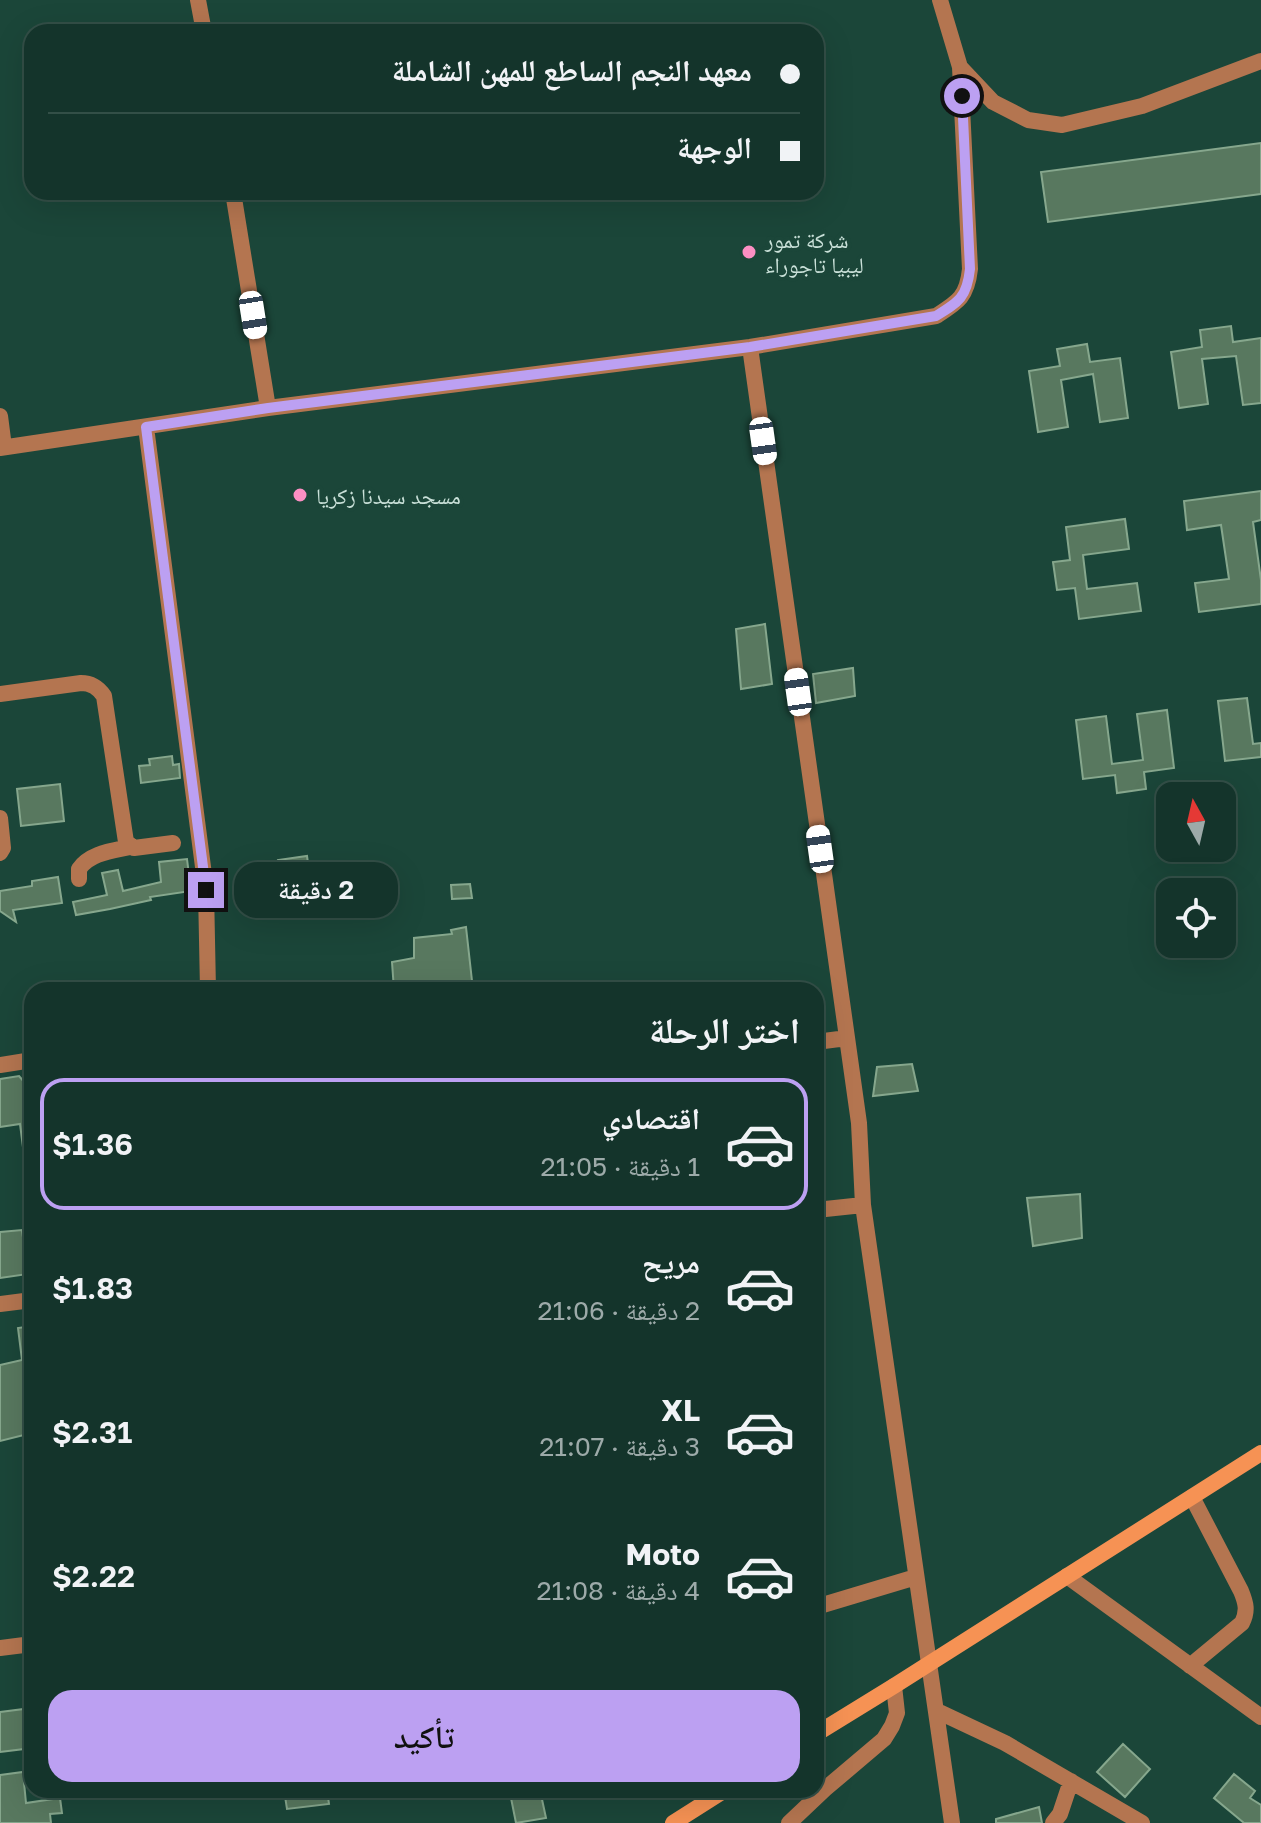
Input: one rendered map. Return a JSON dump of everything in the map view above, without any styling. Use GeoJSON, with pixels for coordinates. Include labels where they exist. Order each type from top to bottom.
{"type":"FeatureCollection","features":[{"type":"Feature","properties":{"kind":"street"},"geometry":{"type":"LineString","coordinates":[[198,0],[202,24]]}},
{"type":"Feature","properties":{"kind":"street"},"geometry":{"type":"LineString","coordinates":[[0,416],[2,448],[268,408],[750,347],[936,316],[958,302],[968,286],[970,269],[960,67],[940,0]]}},
{"type":"Feature","properties":{"kind":"street"},"geometry":{"type":"LineString","coordinates":[[960,67],[993,102],[1028,120],[1062,125],[1142,106],[1261,61]]}},
{"type":"Feature","properties":{"kind":"street"},"geometry":{"type":"LineString","coordinates":[[234,200],[268,408]]}},
{"type":"Feature","properties":{"kind":"street"},"geometry":{"type":"LineString","coordinates":[[750,347],[859,1123],[863,1205],[952,1823]]}},
{"type":"Feature","properties":{"kind":"street"},"geometry":{"type":"LineString","coordinates":[[146,427],[206,890],[208,982]]}},
{"type":"Feature","properties":{"kind":"street"},"geometry":{"type":"LineString","coordinates":[[0,694],[81,683],[99,688],[104,696],[126,842],[130,847]]}},
{"type":"Feature","properties":{"kind":"street"},"geometry":{"type":"LineString","coordinates":[[0,818],[3,848],[0,853]]}},
{"type":"Feature","properties":{"kind":"street"},"geometry":{"type":"LineString","coordinates":[[79,879],[79,869],[94,856],[130,847],[173,843]]}},
{"type":"Feature","properties":{"kind":"street"},"geometry":{"type":"LineString","coordinates":[[824,1041],[847,1038]]}},
{"type":"Feature","properties":{"kind":"street"},"geometry":{"type":"LineString","coordinates":[[0,1065],[24,1061]]}},
{"type":"Feature","properties":{"kind":"street"},"geometry":{"type":"LineString","coordinates":[[824,1209],[863,1205]]}},
{"type":"Feature","properties":{"kind":"street"},"geometry":{"type":"LineString","coordinates":[[0,1304],[24,1301]]}},
{"type":"Feature","properties":{"kind":"street"},"geometry":{"type":"LineString","coordinates":[[824,1729],[1261,1453]]}},
{"type":"Feature","properties":{"kind":"street"},"geometry":{"type":"LineString","coordinates":[[1190,1666],[1242,1623],[1246,1614],[1241,1591],[1192,1497]]}},
{"type":"Feature","properties":{"kind":"street"},"geometry":{"type":"LineString","coordinates":[[1067,1576],[1261,1717]]}},
{"type":"Feature","properties":{"kind":"street"},"geometry":{"type":"LineString","coordinates":[[824,1605],[916,1577]]}},
{"type":"Feature","properties":{"kind":"street"},"geometry":{"type":"LineString","coordinates":[[0,1648],[24,1645]]}},
{"type":"Feature","properties":{"kind":"street"},"geometry":{"type":"LineString","coordinates":[[824,1790],[884,1739],[897,1713],[894,1686]]}},
{"type":"Feature","properties":{"kind":"street"},"geometry":{"type":"LineString","coordinates":[[937,1711],[1005,1743],[1142,1823]]}},
{"type":"Feature","properties":{"kind":"street"},"geometry":{"type":"LineString","coordinates":[[1053,1823],[1060,1814],[1071,1781]]}},
{"type":"Feature","properties":{"kind":"street"},"geometry":{"type":"LineString","coordinates":[[673,1823],[712,1798]]}},
{"type":"Feature","properties":{"kind":"street"},"geometry":{"type":"LineString","coordinates":[[789,1823],[815,1798]]}},
{"type":"Feature","properties":{"kind":"building"},"geometry":{"type":"Polygon","coordinates":[[[1261,143],[1261,194],[1048,222],[1041,172],[1261,143]]]}},
{"type":"Feature","properties":{"kind":"building"},"geometry":{"type":"Polygon","coordinates":[[[1231,326],[1233,342],[1261,338],[1261,403],[1243,405],[1236,356],[1202,359],[1208,404],[1179,408],[1171,352],[1202,347],[1200,330],[1231,326]]]}},
{"type":"Feature","properties":{"kind":"building"},"geometry":{"type":"Polygon","coordinates":[[[1087,344],[1090,362],[1120,358],[1128,418],[1100,422],[1093,374],[1061,380],[1068,427],[1038,432],[1029,371],[1060,366],[1057,349],[1087,344]]]}},
{"type":"Feature","properties":{"kind":"building"},"geometry":{"type":"Polygon","coordinates":[[[1261,491],[1261,520],[1253,522],[1261,604],[1199,612],[1195,583],[1229,579],[1221,525],[1187,530],[1184,501],[1261,491]]]}},
{"type":"Feature","properties":{"kind":"building"},"geometry":{"type":"Polygon","coordinates":[[[1125,519],[1129,549],[1083,555],[1087,589],[1137,583],[1141,611],[1079,619],[1075,588],[1057,590],[1053,562],[1070,560],[1066,527],[1125,519]]]}},
{"type":"Feature","properties":{"kind":"building"},"geometry":{"type":"Polygon","coordinates":[[[765,624],[772,684],[741,689],[736,629],[765,624]]]}},
{"type":"Feature","properties":{"kind":"building"},"geometry":{"type":"Polygon","coordinates":[[[853,668],[855,696],[816,703],[813,674],[853,668]]]}},
{"type":"Feature","properties":{"kind":"building"},"geometry":{"type":"Polygon","coordinates":[[[1247,698],[1253,744],[1261,743],[1261,757],[1225,761],[1218,701],[1247,698]]]}},
{"type":"Feature","properties":{"kind":"building"},"geometry":{"type":"Polygon","coordinates":[[[1167,710],[1174,768],[1144,772],[1146,789],[1117,793],[1115,775],[1083,779],[1076,720],[1106,716],[1112,764],[1143,760],[1137,714],[1167,710]]]}},
{"type":"Feature","properties":{"kind":"building"},"geometry":{"type":"Polygon","coordinates":[[[172,756],[173,765],[179,764],[180,778],[141,783],[139,766],[150,765],[149,759],[172,756]]]}},
{"type":"Feature","properties":{"kind":"building"},"geometry":{"type":"Polygon","coordinates":[[[60,784],[64,821],[21,826],[17,789],[60,784]]]}},
{"type":"Feature","properties":{"kind":"building"},"geometry":{"type":"Polygon","coordinates":[[[307,856],[311,884],[282,888],[278,860],[307,856]]]}},
{"type":"Feature","properties":{"kind":"building"},"geometry":{"type":"Polygon","coordinates":[[[187,859],[191,891],[150,897],[151,900],[76,915],[73,902],[107,895],[102,873],[118,870],[123,891],[161,882],[159,862],[187,859]]]}},
{"type":"Feature","properties":{"kind":"building"},"geometry":{"type":"Polygon","coordinates":[[[58,877],[62,903],[13,910],[16,922],[0,911],[0,891],[32,886],[32,881],[58,877]]]}},
{"type":"Feature","properties":{"kind":"building"},"geometry":{"type":"Polygon","coordinates":[[[470,884],[472,898],[452,899],[451,885],[470,884]]]}},
{"type":"Feature","properties":{"kind":"building"},"geometry":{"type":"Polygon","coordinates":[[[466,927],[472,982],[393,982],[392,962],[414,958],[414,938],[452,934],[451,930],[466,927]]]}},
{"type":"Feature","properties":{"kind":"building"},"geometry":{"type":"Polygon","coordinates":[[[912,1064],[918,1091],[873,1096],[877,1067],[912,1064]]]}},
{"type":"Feature","properties":{"kind":"building"},"geometry":{"type":"Polygon","coordinates":[[[19,1076],[24,1082],[24,1155],[20,1124],[0,1127],[0,1079],[19,1076]]]}},
{"type":"Feature","properties":{"kind":"building"},"geometry":{"type":"Polygon","coordinates":[[[1080,1194],[1082,1238],[1033,1246],[1027,1198],[1080,1194]]]}},
{"type":"Feature","properties":{"kind":"building"},"geometry":{"type":"Polygon","coordinates":[[[22,1230],[24,1275],[0,1278],[0,1232],[22,1230]]]}},
{"type":"Feature","properties":{"kind":"building"},"geometry":{"type":"Polygon","coordinates":[[[24,1327],[24,1435],[0,1441],[0,1365],[22,1360],[18,1328],[24,1327]]]}},
{"type":"Feature","properties":{"kind":"building"},"geometry":{"type":"Polygon","coordinates":[[[24,1709],[24,1749],[0,1752],[0,1712],[24,1709]]]}},
{"type":"Feature","properties":{"kind":"building"},"geometry":{"type":"Polygon","coordinates":[[[1123,1744],[1150,1769],[1125,1797],[1097,1772],[1123,1744]]]}},
{"type":"Feature","properties":{"kind":"building"},"geometry":{"type":"Polygon","coordinates":[[[23,1772],[26,1803],[60,1798],[62,1813],[50,1814],[51,1823],[0,1823],[0,1775],[23,1772]]]}},
{"type":"Feature","properties":{"kind":"building"},"geometry":{"type":"Polygon","coordinates":[[[1234,1774],[1255,1791],[1250,1798],[1261,1805],[1261,1823],[1244,1823],[1214,1798],[1234,1774]]]}},
{"type":"Feature","properties":{"kind":"building"},"geometry":{"type":"Polygon","coordinates":[[[285,1798],[328,1798],[329,1804],[287,1809],[285,1798]]]}},
{"type":"Feature","properties":{"kind":"building"},"geometry":{"type":"Polygon","coordinates":[[[511,1798],[542,1798],[546,1818],[516,1823],[511,1798]]]}},
{"type":"Feature","properties":{"kind":"building"},"geometry":{"type":"Polygon","coordinates":[[[1039,1807],[1042,1823],[996,1823],[996,1819],[1039,1807]]]}},
{"type":"Feature","properties":{"kind":"place","name":"شركة تمور ليبيا تاجوراء"},"geometry":{"type":"Point","coordinates":[749,252]}},
{"type":"Feature","properties":{"kind":"place","name":"مسجد سيدنا زكريا"},"geometry":{"type":"Point","coordinates":[300,495]}},
{"type":"Feature","properties":{"kind":"route"},"geometry":{"type":"LineString","coordinates":[[206,890],[146,427],[268,408],[750,347],[936,316],[958,302],[968,286],[970,269],[962,96]]}}]}
